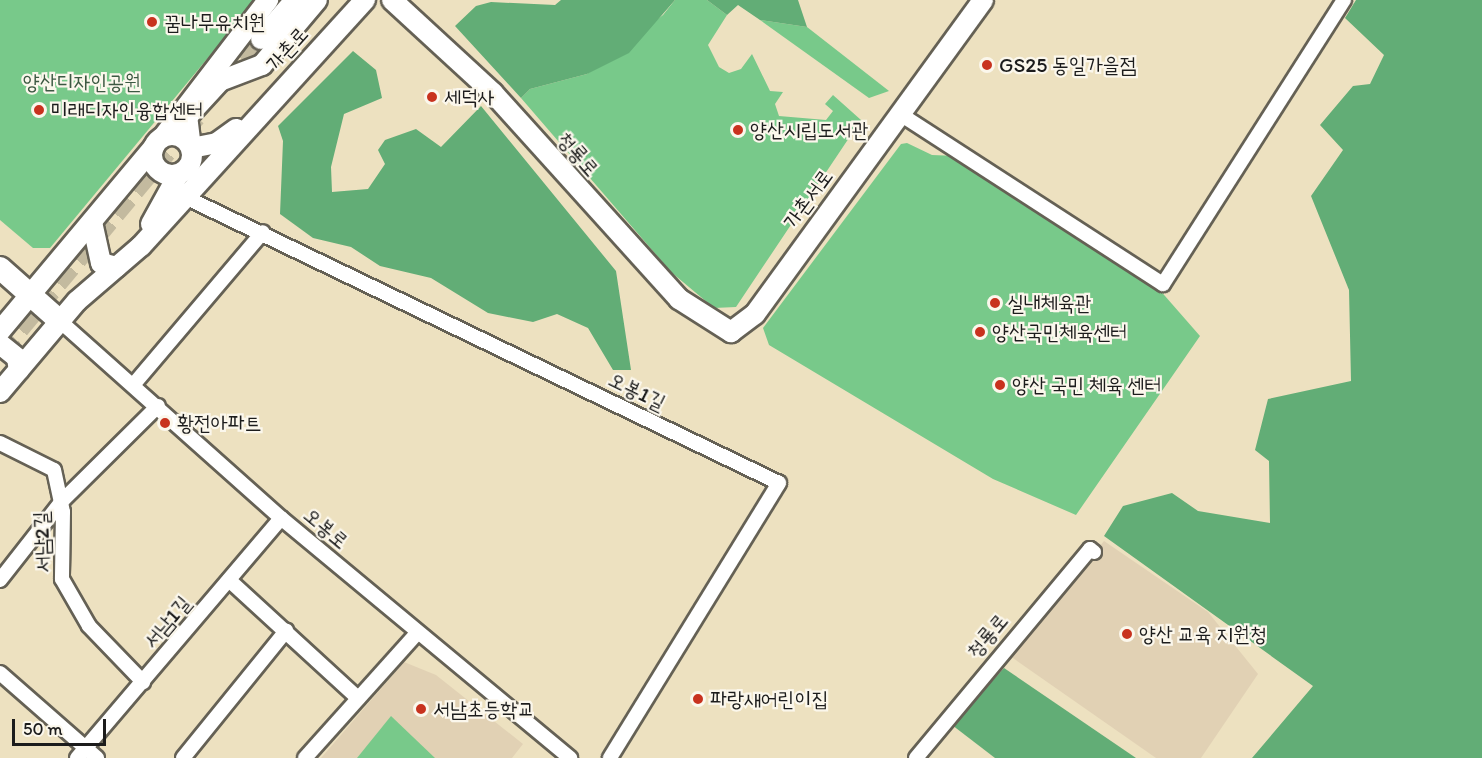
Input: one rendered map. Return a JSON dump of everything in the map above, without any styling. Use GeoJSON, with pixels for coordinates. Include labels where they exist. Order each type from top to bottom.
{"type":"FeatureCollection","features":[{"type":"Feature","properties":{"kind":"main road"},"geometry":{"type":"LineString","coordinates":[[0,330],[158,142],[233,40],[268,0]]}},
{"type":"Feature","properties":{"kind":"main road"},"geometry":{"type":"LineString","coordinates":[[261,39],[296,0]]}},
{"type":"Feature","properties":{"kind":"main road"},"geometry":{"type":"LineString","coordinates":[[0,392],[61,322],[141,246],[178,175],[192,161],[187,117],[220,81],[257,69],[317,0]]}},
{"type":"Feature","properties":{"kind":"main road","name":"가촌로"},"geometry":{"type":"LineString","coordinates":[[141,246],[365,0]]}},
{"type":"Feature","properties":{"kind":"main road","name":"청룡로"},"geometry":{"type":"LineString","coordinates":[[392,0],[493,93],[679,299],[731,332]]}},
{"type":"Feature","properties":{"kind":"main road","name":"가촌서로"},"geometry":{"type":"LineString","coordinates":[[731,332],[755,314],[983,0]]}},
{"type":"Feature","properties":{"kind":"main road"},"geometry":{"type":"LineString","coordinates":[[233,40],[242,64],[257,69]]}},
{"type":"Feature","properties":{"kind":"main road"},"geometry":{"type":"LineString","coordinates":[[191,148],[217,143],[232,133],[290,69],[310,59]]}},
{"type":"Feature","properties":{"kind":"main road"},"geometry":{"type":"LineString","coordinates":[[158,142],[183,138],[191,148]]}},
{"type":"Feature","properties":{"kind":"main road"},"geometry":{"type":"LineString","coordinates":[[158,142],[154,166],[165,174],[178,175]]}},
{"type":"Feature","properties":{"kind":"main road"},"geometry":{"type":"LineString","coordinates":[[92,222],[101,263],[117,267]]}},
{"type":"Feature","properties":{"kind":"main road"},"geometry":{"type":"LineString","coordinates":[[0,268],[61,322]]}},
{"type":"Feature","properties":{"kind":"main road"},"geometry":{"type":"LineString","coordinates":[[0,344],[16,358],[19,370]]}},
{"type":"Feature","properties":{"kind":"street"},"geometry":{"type":"LineString","coordinates":[[900,114],[1163,284],[1344,0]]}},
{"type":"Feature","properties":{"kind":"street","name":"오봉1길"},"geometry":{"type":"LineString","coordinates":[[185,197],[263,232],[780,483],[610,758]]}},
{"type":"Feature","properties":{"kind":"street"},"geometry":{"type":"LineString","coordinates":[[134,384],[263,232]]}},
{"type":"Feature","properties":{"kind":"street","name":"오봉로"},"geometry":{"type":"LineString","coordinates":[[61,322],[134,384],[281,518],[570,758]]}},
{"type":"Feature","properties":{"kind":"street"},"geometry":{"type":"LineString","coordinates":[[0,580],[62,501],[158,406]]}},
{"type":"Feature","properties":{"kind":"street","name":"서남2길"},"geometry":{"type":"LineString","coordinates":[[0,443],[54,470],[62,501],[66,588],[89,626],[143,682]]}},
{"type":"Feature","properties":{"kind":"street","name":"서남1길"},"geometry":{"type":"LineString","coordinates":[[81,753],[281,518]]}},
{"type":"Feature","properties":{"kind":"street","name":"청룡로"},"geometry":{"type":"LineString","coordinates":[[916,758],[1090,549],[1094,552]]}},
{"type":"Feature","properties":{"kind":"street"},"geometry":{"type":"LineString","coordinates":[[229,580],[358,698]]}},
{"type":"Feature","properties":{"kind":"street"},"geometry":{"type":"LineString","coordinates":[[183,758],[286,631]]}},
{"type":"Feature","properties":{"kind":"street"},"geometry":{"type":"LineString","coordinates":[[306,758],[417,633]]}},
{"type":"Feature","properties":{"kind":"street"},"geometry":{"type":"LineString","coordinates":[[0,673],[81,753],[97,758]]}},
{"type":"Feature","properties":{"kind":"street"},"geometry":{"type":"LineString","coordinates":[[547,758],[555,745]]}},
{"type":"Feature","properties":{"kind":"shaded area","name":"양산 교육 지원청"},"geometry":{"type":"Polygon","coordinates":[[[1104,541],[1208,612],[1258,674],[1201,758],[1156,758],[1010,656],[1104,541]]]}},
{"type":"Feature","properties":{"kind":"shaded area","name":"서남초등학교"},"geometry":{"type":"Polygon","coordinates":[[[404,662],[436,675],[523,744],[512,758],[321,758],[404,662]]]}},
{"type":"Feature","properties":{"kind":"green space","name":"양산디자인공원"},"geometry":{"type":"Polygon","coordinates":[[[0,0],[256,0],[50,248],[33,248],[0,220],[0,0]]]}},
{"type":"Feature","properties":{"kind":"green space"},"geometry":{"type":"Polygon","coordinates":[[[561,0],[675,0],[629,53],[587,74],[530,89],[521,98],[455,26],[476,6],[491,2],[555,5],[561,0]]]}},
{"type":"Feature","properties":{"kind":"green space"},"geometry":{"type":"Polygon","coordinates":[[[675,0],[707,0],[727,15],[708,45],[719,67],[729,73],[741,69],[752,54],[770,91],[783,92],[775,104],[779,116],[826,120],[833,111],[825,104],[833,95],[861,120],[736,307],[714,308],[671,272],[521,98],[530,89],[587,74],[663,15],[675,0]]]}},
{"type":"Feature","properties":{"kind":"green space"},"geometry":{"type":"Polygon","coordinates":[[[707,0],[798,0],[807,27],[760,20],[738,5],[727,15],[707,0]]]}},
{"type":"Feature","properties":{"kind":"green space"},"geometry":{"type":"Polygon","coordinates":[[[1356,0],[1482,0],[1482,758],[1252,758],[1313,686],[1104,536],[1123,506],[1172,493],[1198,511],[1270,523],[1269,461],[1255,450],[1268,399],[1351,381],[1349,290],[1311,196],[1343,150],[1320,125],[1353,86],[1370,84],[1384,55],[1345,18],[1356,0]]]}},
{"type":"Feature","properties":{"kind":"green space"},"geometry":{"type":"Polygon","coordinates":[[[760,20],[807,27],[889,91],[869,98],[760,20]]]}},
{"type":"Feature","properties":{"kind":"green space"},"geometry":{"type":"Polygon","coordinates":[[[353,51],[376,70],[382,98],[344,114],[331,167],[332,192],[368,189],[385,164],[378,150],[385,140],[416,129],[441,147],[481,106],[616,271],[631,370],[613,370],[588,328],[557,314],[533,322],[488,313],[431,278],[380,266],[351,247],[313,238],[280,214],[283,141],[278,126],[353,51]]]}},
{"type":"Feature","properties":{"kind":"green space","name":"양산국민체육센터"},"geometry":{"type":"Polygon","coordinates":[[[907,143],[932,155],[957,156],[1158,288],[1200,336],[1076,515],[993,479],[769,345],[763,328],[901,144],[907,143]]]}},
{"type":"Feature","properties":{"kind":"green space"},"geometry":{"type":"Polygon","coordinates":[[[1004,668],[1136,758],[995,758],[952,725],[1004,668]]]}},
{"type":"Feature","properties":{"kind":"green space"},"geometry":{"type":"Polygon","coordinates":[[[391,716],[435,758],[357,758],[391,716]]]}},
{"type":"Feature","properties":{"kind":"tunnel"},"geometry":{"type":"LineString","coordinates":[[224,83],[261,39]]}},
{"type":"Feature","properties":{"kind":"tunnel"},"geometry":{"type":"LineString","coordinates":[[0,352],[196,117]]}},
{"type":"Feature","properties":{"kind":"place","name":"꿈나무유치원"},"geometry":{"type":"Point","coordinates":[152,22]}},
{"type":"Feature","properties":{"kind":"place","name":"GS25 동일가을점"},"geometry":{"type":"Point","coordinates":[987,65]}},
{"type":"Feature","properties":{"kind":"place","name":"세덕사"},"geometry":{"type":"Point","coordinates":[432,97]}},
{"type":"Feature","properties":{"kind":"place","name":"미래디자인융합센터"},"geometry":{"type":"Point","coordinates":[39,110]}},
{"type":"Feature","properties":{"kind":"place","name":"양산시립도서관"},"geometry":{"type":"Point","coordinates":[738,130]}},
{"type":"Feature","properties":{"kind":"place","name":"실내체육관"},"geometry":{"type":"Point","coordinates":[995,303]}},
{"type":"Feature","properties":{"kind":"place","name":"양산국민체육센터"},"geometry":{"type":"Point","coordinates":[980,332]}},
{"type":"Feature","properties":{"kind":"place","name":"양산 국민 체육 센터"},"geometry":{"type":"Point","coordinates":[1000,385]}},
{"type":"Feature","properties":{"kind":"place","name":"황전아파트"},"geometry":{"type":"Point","coordinates":[165,423]}},
{"type":"Feature","properties":{"kind":"place","name":"양산 교육 지원청"},"geometry":{"type":"Point","coordinates":[1127,634]}},
{"type":"Feature","properties":{"kind":"place","name":"파랑새어린이집"},"geometry":{"type":"Point","coordinates":[698,699]}},
{"type":"Feature","properties":{"kind":"place","name":"서남초등학교"},"geometry":{"type":"Point","coordinates":[421,709]}}]}
